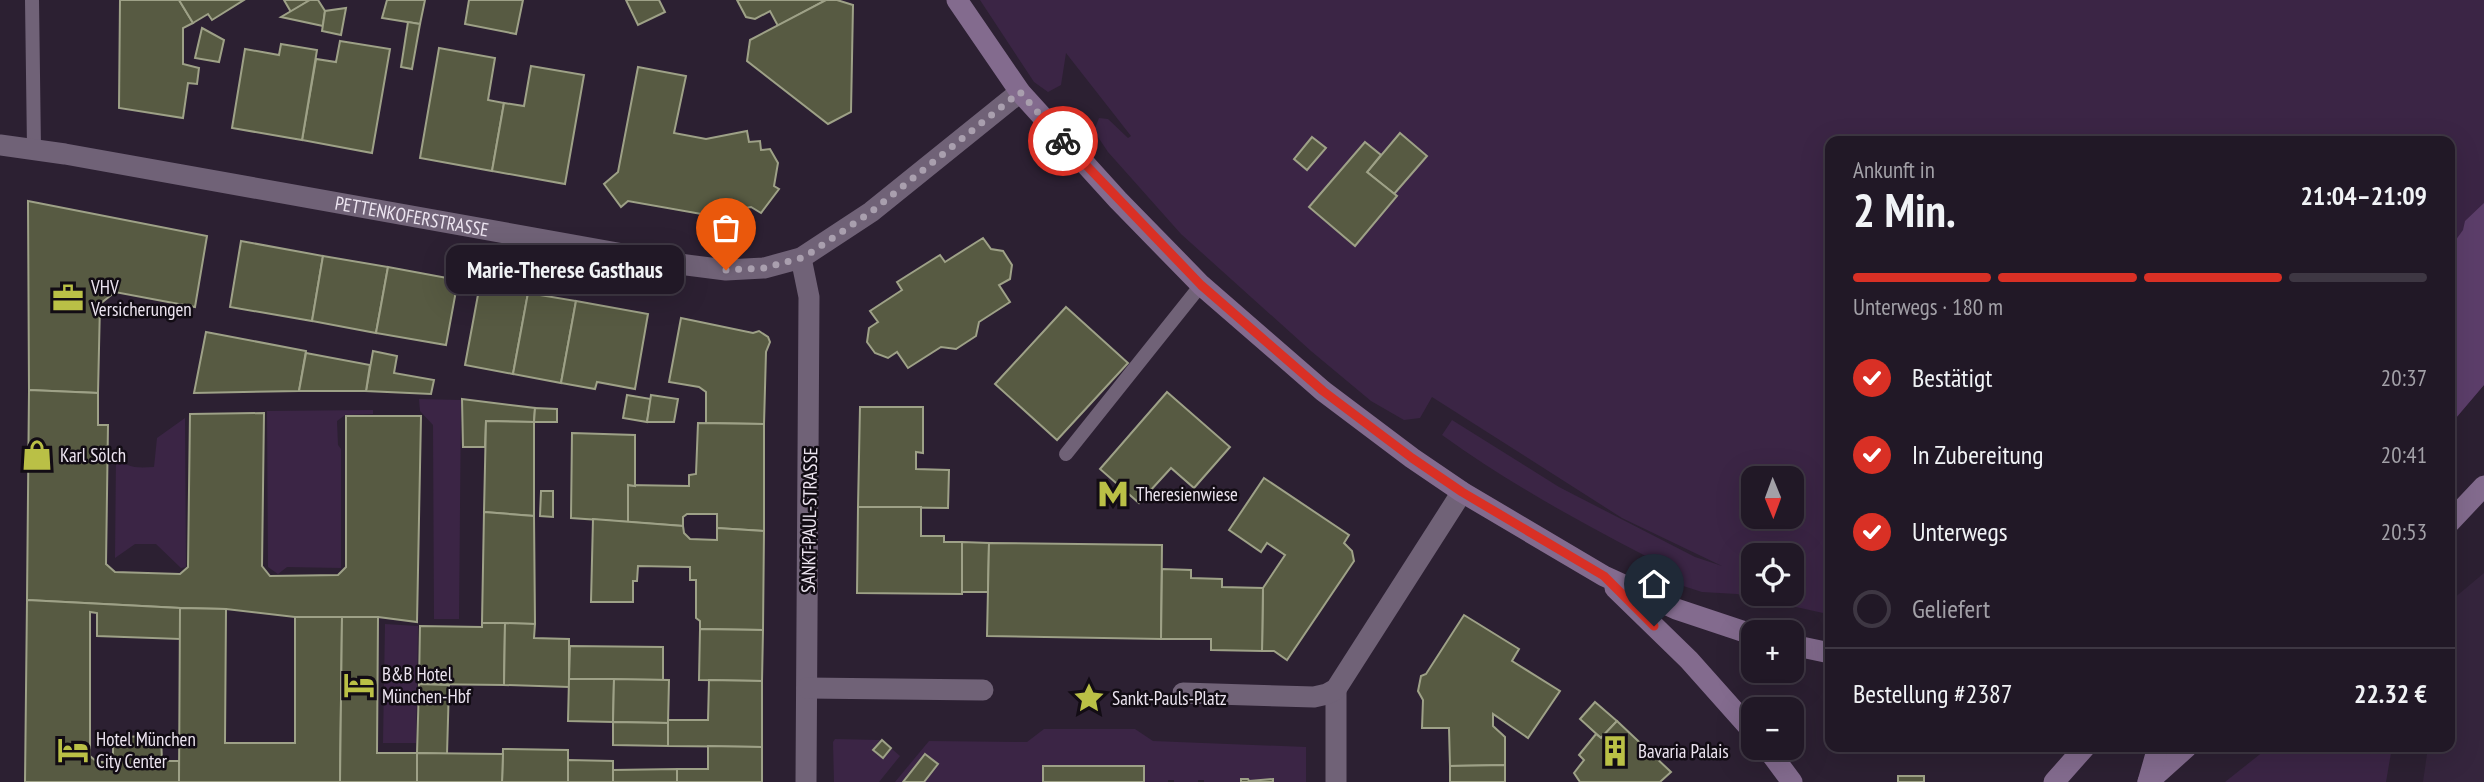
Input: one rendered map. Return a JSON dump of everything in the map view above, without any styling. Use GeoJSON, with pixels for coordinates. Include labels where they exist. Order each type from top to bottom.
{"type":"FeatureCollection","features":[{"type":"Feature","properties":{"kind":"street"},"geometry":{"type":"LineString","coordinates":[[957,0],[1020,92],[1118,200],[1201,285],[1323,391],[1462,492],[1604,576],[1676,609],[1741,631]]}},
{"type":"Feature","properties":{"kind":"street","name":"PETTENKOFERSTRASSE"},"geometry":{"type":"LineString","coordinates":[[0,145],[726,270],[764,268],[801,258],[871,212],[1020,92]]}},
{"type":"Feature","properties":{"kind":"street","name":"SANKT-PAUL-STRASSE"},"geometry":{"type":"LineString","coordinates":[[801,258],[809,297],[806,782]]}},
{"type":"Feature","properties":{"kind":"street"},"geometry":{"type":"LineString","coordinates":[[2456,515],[2484,486]]}},
{"type":"Feature","properties":{"kind":"street"},"geometry":{"type":"LineString","coordinates":[[1183,693],[1314,697],[1336,689],[1462,492]]}},
{"type":"Feature","properties":{"kind":"street"},"geometry":{"type":"LineString","coordinates":[[1604,576],[1689,660],[1741,718]]}},
{"type":"Feature","properties":{"kind":"street"},"geometry":{"type":"LineString","coordinates":[[1804,648],[1825,652]]}},
{"type":"Feature","properties":{"kind":"street"},"geometry":{"type":"LineString","coordinates":[[807,688],[983,690]]}},
{"type":"Feature","properties":{"kind":"street"},"geometry":{"type":"LineString","coordinates":[[1336,689],[1336,782]]}},
{"type":"Feature","properties":{"kind":"street"},"geometry":{"type":"LineString","coordinates":[[2054,782],[2080,752]]}},
{"type":"Feature","properties":{"kind":"street"},"geometry":{"type":"LineString","coordinates":[[2148,782],[2157,752]]}},
{"type":"Feature","properties":{"kind":"street"},"geometry":{"type":"LineString","coordinates":[[2148,782],[2181,752]]}},
{"type":"Feature","properties":{"kind":"street"},"geometry":{"type":"LineString","coordinates":[[1776,760],[1792,782]]}},
{"type":"Feature","properties":{"kind":"lane"},"geometry":{"type":"LineString","coordinates":[[32,0],[34,149]]}},
{"type":"Feature","properties":{"kind":"lane"},"geometry":{"type":"LineString","coordinates":[[1066,454],[1201,285]]}},
{"type":"Feature","properties":{"kind":"shaded area"},"geometry":{"type":"Polygon","coordinates":[[[980,0],[2484,0],[2484,385],[2455,419],[2455,136],[1825,136],[1823,613],[1791,606],[1804,606],[1804,543],[1741,543],[1741,595],[1702,592],[1677,584],[1681,574],[1558,509],[1499,474],[1442,435],[1452,420],[1559,487],[1695,557],[1722,566],[1622,518],[1432,397],[1420,418],[1404,420],[1371,401],[1181,234],[1108,152],[1094,131],[1099,118],[1108,119],[1128,138],[1131,136],[1066,53],[1061,85],[1048,92],[1034,82],[980,0]]]}},
{"type":"Feature","properties":{"kind":"shaded area"},"geometry":{"type":"Polygon","coordinates":[[[2484,203],[2484,385],[2455,419],[2455,241],[2463,230],[2465,221],[2484,203]]]}},
{"type":"Feature","properties":{"kind":"shaded area"},"geometry":{"type":"Polygon","coordinates":[[[419,399],[461,400],[459,619],[434,619],[433,425],[420,411],[419,399]]]}},
{"type":"Feature","properties":{"kind":"shaded area"},"geometry":{"type":"Polygon","coordinates":[[[373,410],[373,414],[345,415],[337,421],[338,445],[341,449],[341,568],[287,567],[278,574],[268,567],[267,411],[373,410]]]}},
{"type":"Feature","properties":{"kind":"shaded area"},"geometry":{"type":"Polygon","coordinates":[[[185,418],[186,567],[181,568],[156,544],[135,544],[115,558],[116,453],[127,465],[154,467],[157,438],[185,418]]]}},
{"type":"Feature","properties":{"kind":"shaded area"},"geometry":{"type":"Polygon","coordinates":[[[2484,573],[2484,782],[2423,782],[2427,752],[2455,752],[2455,597],[2484,573]]]}},
{"type":"Feature","properties":{"kind":"shaded area"},"geometry":{"type":"Polygon","coordinates":[[[385,624],[418,626],[416,743],[383,743],[385,624]]]}},
{"type":"Feature","properties":{"kind":"shaded area"},"geometry":{"type":"Polygon","coordinates":[[[1044,729],[1135,729],[1153,741],[1306,747],[1306,782],[1242,779],[1241,782],[1144,782],[1143,766],[1043,766],[1043,782],[895,782],[929,741],[1027,742],[1044,729]]]}},
{"type":"Feature","properties":{"kind":"shaded area"},"geometry":{"type":"Polygon","coordinates":[[[835,739],[880,740],[872,750],[883,759],[892,749],[900,756],[879,782],[834,782],[835,739]]]}},
{"type":"Feature","properties":{"kind":"shaded area"},"geometry":{"type":"Polygon","coordinates":[[[2263,752],[2391,752],[2386,782],[2225,782],[2263,752]]]}},
{"type":"Feature","properties":{"kind":"building"},"geometry":{"type":"Polygon","coordinates":[[[120,0],[179,0],[193,23],[183,28],[183,64],[199,68],[197,84],[188,83],[183,118],[119,108],[120,0]]]}},
{"type":"Feature","properties":{"kind":"building"},"geometry":{"type":"Polygon","coordinates":[[[179,0],[244,0],[212,20],[208,14],[193,23],[179,0]]]}},
{"type":"Feature","properties":{"kind":"building"},"geometry":{"type":"Polygon","coordinates":[[[284,0],[310,0],[291,12],[284,0]]]}},
{"type":"Feature","properties":{"kind":"building"},"geometry":{"type":"Polygon","coordinates":[[[310,0],[318,0],[325,11],[323,26],[281,17],[310,0]]]}},
{"type":"Feature","properties":{"kind":"building"},"geometry":{"type":"Polygon","coordinates":[[[387,0],[425,0],[420,24],[382,18],[387,0]]]}},
{"type":"Feature","properties":{"kind":"building"},"geometry":{"type":"Polygon","coordinates":[[[469,0],[523,0],[516,34],[465,24],[469,0]]]}},
{"type":"Feature","properties":{"kind":"building"},"geometry":{"type":"Polygon","coordinates":[[[626,0],[659,0],[665,12],[638,25],[626,0]]]}},
{"type":"Feature","properties":{"kind":"building"},"geometry":{"type":"Polygon","coordinates":[[[737,0],[826,0],[778,26],[770,11],[755,19],[746,17],[737,0]]]}},
{"type":"Feature","properties":{"kind":"building"},"geometry":{"type":"Polygon","coordinates":[[[826,0],[853,5],[851,112],[828,124],[747,61],[750,40],[826,0]]]}},
{"type":"Feature","properties":{"kind":"building"},"geometry":{"type":"Polygon","coordinates":[[[346,8],[341,35],[322,31],[325,11],[346,8]]]}},
{"type":"Feature","properties":{"kind":"building"},"geometry":{"type":"Polygon","coordinates":[[[408,22],[420,24],[412,69],[401,67],[408,22]]]}},
{"type":"Feature","properties":{"kind":"building"},"geometry":{"type":"Polygon","coordinates":[[[202,28],[224,40],[219,62],[195,58],[202,28]]]}},
{"type":"Feature","properties":{"kind":"building"},"geometry":{"type":"Polygon","coordinates":[[[340,41],[390,49],[372,153],[302,140],[316,59],[336,62],[340,41]]]}},
{"type":"Feature","properties":{"kind":"building"},"geometry":{"type":"Polygon","coordinates":[[[281,44],[317,50],[302,140],[232,128],[245,49],[279,55],[281,44]]]}},
{"type":"Feature","properties":{"kind":"building"},"geometry":{"type":"Polygon","coordinates":[[[439,48],[495,58],[488,100],[504,103],[492,171],[420,158],[439,48]]]}},
{"type":"Feature","properties":{"kind":"building"},"geometry":{"type":"Polygon","coordinates":[[[531,66],[584,75],[565,184],[492,171],[504,103],[524,106],[531,66]]]}},
{"type":"Feature","properties":{"kind":"building"},"geometry":{"type":"Polygon","coordinates":[[[638,67],[686,76],[674,133],[706,139],[747,131],[749,142],[760,141],[761,150],[770,149],[778,163],[774,186],[779,189],[761,213],[751,207],[707,215],[628,201],[621,207],[604,184],[618,172],[638,67]]]}},
{"type":"Feature","properties":{"kind":"building"},"geometry":{"type":"Polygon","coordinates":[[[1400,133],[1427,156],[1394,194],[1367,172],[1400,133]]]}},
{"type":"Feature","properties":{"kind":"building"},"geometry":{"type":"Polygon","coordinates":[[[1312,137],[1326,148],[1307,170],[1294,159],[1312,137]]]}},
{"type":"Feature","properties":{"kind":"building"},"geometry":{"type":"Polygon","coordinates":[[[1365,142],[1381,155],[1367,172],[1397,196],[1355,246],[1309,207],[1365,142]]]}},
{"type":"Feature","properties":{"kind":"building","name":"VHV Versicherungen"},"geometry":{"type":"Polygon","coordinates":[[[28,201],[207,236],[195,307],[115,292],[100,304],[98,393],[29,390],[28,201]]]}},
{"type":"Feature","properties":{"kind":"building"},"geometry":{"type":"Polygon","coordinates":[[[983,238],[991,249],[1003,251],[1012,265],[1010,279],[999,285],[1010,302],[979,322],[976,336],[956,349],[941,347],[908,368],[897,352],[888,358],[875,353],[867,342],[869,328],[878,322],[870,311],[902,290],[897,282],[940,255],[945,262],[983,238]]]}},
{"type":"Feature","properties":{"kind":"building"},"geometry":{"type":"Polygon","coordinates":[[[241,241],[323,256],[312,321],[230,307],[241,241]]]}},
{"type":"Feature","properties":{"kind":"building"},"geometry":{"type":"Polygon","coordinates":[[[323,256],[388,267],[376,333],[312,321],[323,256]]]}},
{"type":"Feature","properties":{"kind":"building"},"geometry":{"type":"Polygon","coordinates":[[[388,267],[458,280],[446,345],[376,333],[388,267]]]}},
{"type":"Feature","properties":{"kind":"building"},"geometry":{"type":"Polygon","coordinates":[[[480,284],[528,293],[513,374],[465,365],[480,284]]]}},
{"type":"Feature","properties":{"kind":"building"},"geometry":{"type":"Polygon","coordinates":[[[528,293],[576,301],[561,383],[513,374],[528,293]]]}},
{"type":"Feature","properties":{"kind":"building"},"geometry":{"type":"Polygon","coordinates":[[[576,301],[648,314],[635,389],[597,382],[595,389],[561,383],[576,301]]]}},
{"type":"Feature","properties":{"kind":"building"},"geometry":{"type":"Polygon","coordinates":[[[1066,307],[1128,363],[1057,440],[995,384],[1066,307]]]}},
{"type":"Feature","properties":{"kind":"building"},"geometry":{"type":"Polygon","coordinates":[[[681,318],[753,333],[759,331],[768,337],[770,342],[766,352],[764,424],[706,423],[706,392],[699,387],[669,382],[681,318]]]}},
{"type":"Feature","properties":{"kind":"building"},"geometry":{"type":"Polygon","coordinates":[[[206,332],[306,351],[299,391],[194,393],[206,332]]]}},
{"type":"Feature","properties":{"kind":"building"},"geometry":{"type":"Polygon","coordinates":[[[373,351],[397,356],[394,373],[434,380],[431,394],[366,391],[373,351]]]}},
{"type":"Feature","properties":{"kind":"building"},"geometry":{"type":"Polygon","coordinates":[[[306,353],[370,365],[366,391],[299,391],[306,353]]]}},
{"type":"Feature","properties":{"kind":"building"},"geometry":{"type":"Polygon","coordinates":[[[29,390],[98,393],[98,425],[108,425],[106,564],[115,572],[180,574],[188,567],[190,414],[264,413],[262,566],[270,576],[338,575],[346,567],[346,416],[421,416],[417,622],[378,617],[295,617],[226,609],[27,600],[29,390]]]}},
{"type":"Feature","properties":{"kind":"building"},"geometry":{"type":"Polygon","coordinates":[[[1167,392],[1230,447],[1194,488],[1171,468],[1139,503],[1100,469],[1167,392]]]}},
{"type":"Feature","properties":{"kind":"building"},"geometry":{"type":"Polygon","coordinates":[[[627,395],[651,399],[647,422],[623,418],[627,395]]]}},
{"type":"Feature","properties":{"kind":"building"},"geometry":{"type":"Polygon","coordinates":[[[651,395],[678,399],[674,422],[647,422],[651,395]]]}},
{"type":"Feature","properties":{"kind":"building"},"geometry":{"type":"Polygon","coordinates":[[[462,399],[535,408],[534,422],[486,421],[485,447],[463,447],[462,399]]]}},
{"type":"Feature","properties":{"kind":"building"},"geometry":{"type":"Polygon","coordinates":[[[860,407],[923,407],[923,453],[916,452],[916,469],[949,470],[948,508],[858,507],[860,407]]]}},
{"type":"Feature","properties":{"kind":"building"},"geometry":{"type":"Polygon","coordinates":[[[535,408],[557,409],[557,422],[534,422],[535,408]]]}},
{"type":"Feature","properties":{"kind":"building"},"geometry":{"type":"Polygon","coordinates":[[[486,421],[534,422],[534,516],[484,512],[486,421]]]}},
{"type":"Feature","properties":{"kind":"building"},"geometry":{"type":"Polygon","coordinates":[[[698,423],[764,424],[764,531],[717,528],[717,514],[687,514],[683,517],[683,526],[628,522],[628,485],[689,486],[689,475],[696,474],[698,423]]]}},
{"type":"Feature","properties":{"kind":"building"},"geometry":{"type":"Polygon","coordinates":[[[572,433],[635,435],[635,486],[628,485],[628,522],[571,518],[572,433]]]}},
{"type":"Feature","properties":{"kind":"building"},"geometry":{"type":"Polygon","coordinates":[[[1264,478],[1349,535],[1344,543],[1352,551],[1354,561],[1287,660],[1274,651],[1262,651],[1263,588],[1285,555],[1267,543],[1261,552],[1229,530],[1264,478]]]}},
{"type":"Feature","properties":{"kind":"building"},"geometry":{"type":"Polygon","coordinates":[[[541,491],[553,491],[553,517],[540,516],[541,491]]]}},
{"type":"Feature","properties":{"kind":"building"},"geometry":{"type":"Polygon","coordinates":[[[858,507],[921,507],[921,536],[944,536],[944,542],[962,542],[962,594],[857,593],[858,507]]]}},
{"type":"Feature","properties":{"kind":"building"},"geometry":{"type":"Polygon","coordinates":[[[484,512],[534,516],[535,624],[482,623],[484,512]]]}},
{"type":"Feature","properties":{"kind":"building"},"geometry":{"type":"Polygon","coordinates":[[[593,519],[683,526],[684,533],[690,539],[717,540],[717,528],[764,531],[763,630],[700,629],[700,621],[696,618],[696,580],[690,580],[690,567],[638,566],[637,581],[633,581],[633,602],[591,602],[593,519]]]}},
{"type":"Feature","properties":{"kind":"building"},"geometry":{"type":"Polygon","coordinates":[[[962,542],[989,543],[988,592],[962,592],[962,542]]]}},
{"type":"Feature","properties":{"kind":"building"},"geometry":{"type":"Polygon","coordinates":[[[989,543],[1162,545],[1161,639],[987,636],[989,543]]]}},
{"type":"Feature","properties":{"kind":"building"},"geometry":{"type":"Polygon","coordinates":[[[1162,569],[1191,570],[1191,578],[1222,579],[1222,587],[1263,588],[1262,651],[1211,650],[1211,639],[1161,639],[1162,569]]]}},
{"type":"Feature","properties":{"kind":"building"},"geometry":{"type":"Polygon","coordinates":[[[27,600],[180,608],[180,639],[97,636],[97,613],[90,612],[90,756],[97,762],[113,762],[113,737],[161,736],[162,761],[179,761],[179,782],[25,782],[27,600]]]}},
{"type":"Feature","properties":{"kind":"building"},"geometry":{"type":"Polygon","coordinates":[[[180,608],[226,609],[225,743],[295,743],[295,617],[342,617],[340,782],[179,782],[180,608]]]}},
{"type":"Feature","properties":{"kind":"building"},"geometry":{"type":"Polygon","coordinates":[[[1464,615],[1519,649],[1512,661],[1560,691],[1528,738],[1493,714],[1493,726],[1505,737],[1505,765],[1450,766],[1449,728],[1422,728],[1423,700],[1418,691],[1421,676],[1426,674],[1464,615]]]}},
{"type":"Feature","properties":{"kind":"building","name":"B&B Hotel München-Hbf"},"geometry":{"type":"Polygon","coordinates":[[[342,617],[378,617],[377,753],[417,753],[417,782],[340,782],[342,617]]]}},
{"type":"Feature","properties":{"kind":"building"},"geometry":{"type":"Polygon","coordinates":[[[482,623],[505,623],[504,685],[419,684],[420,626],[482,627],[482,623]]]}},
{"type":"Feature","properties":{"kind":"building"},"geometry":{"type":"Polygon","coordinates":[[[505,623],[535,624],[534,638],[569,639],[569,687],[504,685],[505,623]]]}},
{"type":"Feature","properties":{"kind":"building"},"geometry":{"type":"Polygon","coordinates":[[[700,629],[763,630],[762,681],[699,680],[700,629]]]}},
{"type":"Feature","properties":{"kind":"building"},"geometry":{"type":"Polygon","coordinates":[[[570,646],[663,647],[663,680],[569,679],[570,646]]]}},
{"type":"Feature","properties":{"kind":"building"},"geometry":{"type":"Polygon","coordinates":[[[569,679],[614,679],[613,722],[568,721],[569,679]]]}},
{"type":"Feature","properties":{"kind":"building"},"geometry":{"type":"Polygon","coordinates":[[[614,679],[669,680],[668,723],[613,722],[614,679]]]}},
{"type":"Feature","properties":{"kind":"building"},"geometry":{"type":"Polygon","coordinates":[[[709,680],[762,681],[762,747],[668,746],[668,720],[708,720],[709,680]]]}},
{"type":"Feature","properties":{"kind":"building"},"geometry":{"type":"Polygon","coordinates":[[[419,684],[449,685],[447,754],[417,753],[419,684]]]}},
{"type":"Feature","properties":{"kind":"building"},"geometry":{"type":"Polygon","coordinates":[[[1595,702],[1617,721],[1601,738],[1580,719],[1595,702]]]}},
{"type":"Feature","properties":{"kind":"building","name":"Bavaria Palais"},"geometry":{"type":"Polygon","coordinates":[[[1617,721],[1671,772],[1660,782],[1580,782],[1574,773],[1584,760],[1579,755],[1596,734],[1601,738],[1617,721]]]}},
{"type":"Feature","properties":{"kind":"building"},"geometry":{"type":"Polygon","coordinates":[[[613,722],[668,723],[668,746],[613,745],[613,722]]]}},
{"type":"Feature","properties":{"kind":"building"},"geometry":{"type":"Polygon","coordinates":[[[882,740],[891,748],[883,758],[873,750],[882,740]]]}},
{"type":"Feature","properties":{"kind":"building"},"geometry":{"type":"Polygon","coordinates":[[[708,746],[762,747],[762,782],[677,782],[677,769],[708,769],[708,746]]]}},
{"type":"Feature","properties":{"kind":"building"},"geometry":{"type":"Polygon","coordinates":[[[503,749],[568,750],[568,782],[502,782],[503,749]]]}},
{"type":"Feature","properties":{"kind":"building"},"geometry":{"type":"Polygon","coordinates":[[[417,753],[503,754],[502,782],[417,782],[417,753]]]}},
{"type":"Feature","properties":{"kind":"building"},"geometry":{"type":"Polygon","coordinates":[[[925,754],[938,764],[924,782],[903,782],[925,754]]]}},
{"type":"Feature","properties":{"kind":"building"},"geometry":{"type":"Polygon","coordinates":[[[568,760],[613,761],[613,782],[568,782],[568,760]]]}},
{"type":"Feature","properties":{"kind":"building"},"geometry":{"type":"Polygon","coordinates":[[[1505,765],[1505,782],[1450,782],[1450,766],[1505,765]]]}},
{"type":"Feature","properties":{"kind":"building"},"geometry":{"type":"Polygon","coordinates":[[[1043,766],[1144,766],[1144,782],[1043,782],[1043,766]]]}},
{"type":"Feature","properties":{"kind":"building"},"geometry":{"type":"Polygon","coordinates":[[[677,769],[677,782],[613,782],[613,770],[677,769]]]}},
{"type":"Feature","properties":{"kind":"building"},"geometry":{"type":"Polygon","coordinates":[[[1898,776],[1924,776],[1924,782],[1898,782],[1898,776]]]}},
{"type":"Feature","properties":{"kind":"building"},"geometry":{"type":"Polygon","coordinates":[[[1241,779],[1273,779],[1273,782],[1241,782],[1241,779]]]}},
{"type":"Feature","properties":{"kind":"way so far"},"geometry":{"type":"LineString","coordinates":[[726,270],[764,268],[801,258],[812,252],[871,212],[1020,92],[1063,141]]}},
{"type":"Feature","properties":{"kind":"place","name":"Marie-Therese Gasthaus"},"geometry":{"type":"Point","coordinates":[726,270]}},
{"type":"Feature","properties":{"kind":"place","name":"VHV Versicherungen"},"geometry":{"type":"Point","coordinates":[68,298]}},
{"type":"Feature","properties":{"kind":"place","name":"Karl Sölch"},"geometry":{"type":"Point","coordinates":[37,455]}},
{"type":"Feature","properties":{"kind":"place","name":"Theresienwiese"},"geometry":{"type":"Point","coordinates":[1113,494]}},
{"type":"Feature","properties":{"kind":"place","name":"B&B Hotel München-Hbf"},"geometry":{"type":"Point","coordinates":[359,685]}},
{"type":"Feature","properties":{"kind":"place","name":"Sankt-Pauls-Platz"},"geometry":{"type":"Point","coordinates":[1089,698]}},
{"type":"Feature","properties":{"kind":"place","name":"Hotel München City Center"},"geometry":{"type":"Point","coordinates":[73,750]}},
{"type":"Feature","properties":{"kind":"place","name":"Bavaria Palais"},"geometry":{"type":"Point","coordinates":[1615,751]}},
{"type":"Feature","properties":{"kind":"route"},"geometry":{"type":"LineString","coordinates":[[1063,141],[1201,285],[1323,391],[1462,492],[1604,576],[1654,626]]}}]}
